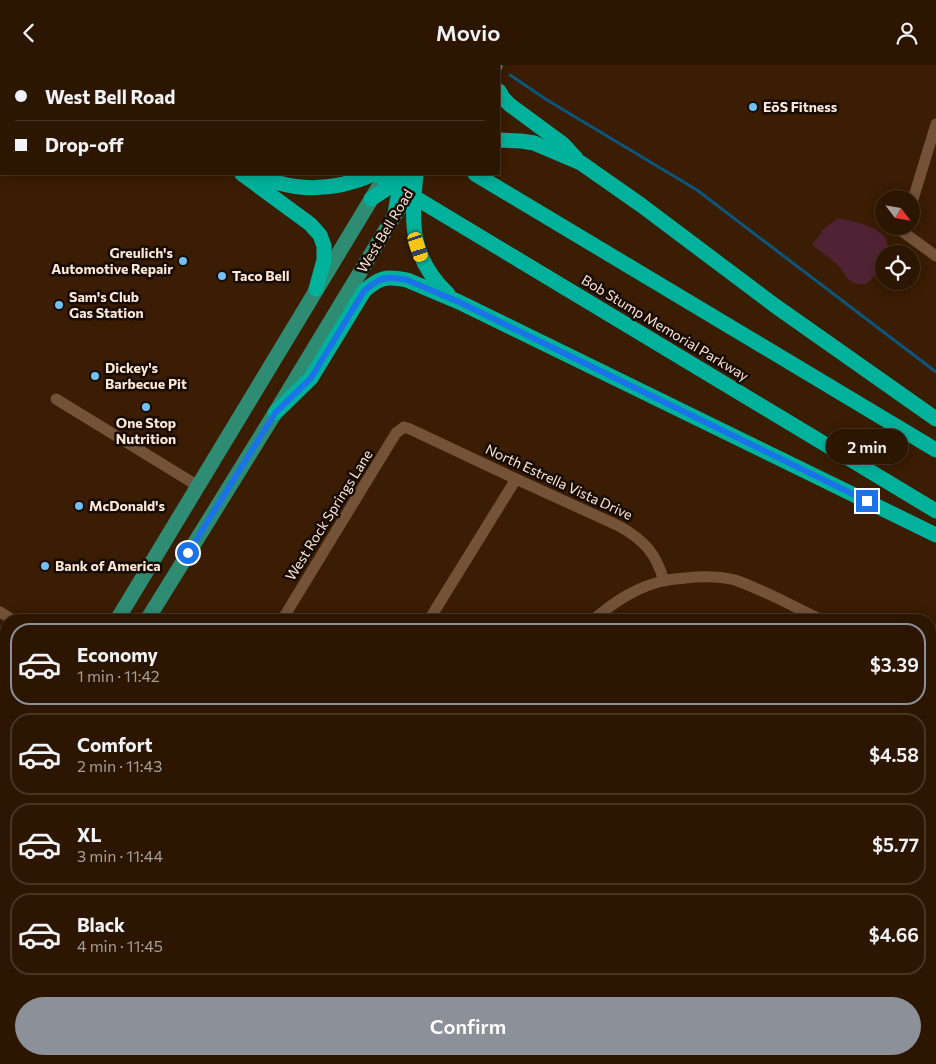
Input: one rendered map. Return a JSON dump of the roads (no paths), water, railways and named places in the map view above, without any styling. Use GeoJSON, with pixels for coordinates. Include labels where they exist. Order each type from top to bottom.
{"type":"FeatureCollection","features":[{"type":"Feature","properties":{"kind":"highway"},"geometry":{"type":"LineString","coordinates":[[500,93],[510,105],[564,144],[581,163]]}},
{"type":"Feature","properties":{"kind":"highway"},"geometry":{"type":"LineString","coordinates":[[500,140],[534,143],[581,163],[641,205],[760,295],[936,419]]}},
{"type":"Feature","properties":{"kind":"highway"},"geometry":{"type":"LineString","coordinates":[[243,175],[310,224],[320,235],[324,250],[324,260],[316,289]]}},
{"type":"Feature","properties":{"kind":"highway"},"geometry":{"type":"LineString","coordinates":[[264,175],[277,182],[296,186],[324,187],[346,184],[372,175]]}},
{"type":"Feature","properties":{"kind":"highway","name":"Bob Stump Memorial Parkway"},"geometry":{"type":"LineString","coordinates":[[377,175],[936,511]]}},
{"type":"Feature","properties":{"kind":"highway"},"geometry":{"type":"LineString","coordinates":[[477,175],[936,450]]}},
{"type":"Feature","properties":{"kind":"highway"},"geometry":{"type":"LineString","coordinates":[[371,199],[411,176]]}},
{"type":"Feature","properties":{"kind":"highway"},"geometry":{"type":"LineString","coordinates":[[395,213],[411,176]]}},
{"type":"Feature","properties":{"kind":"highway"},"geometry":{"type":"LineString","coordinates":[[411,176],[413,217],[421,259],[437,284],[459,302]]}},
{"type":"Feature","properties":{"kind":"highway"},"geometry":{"type":"LineString","coordinates":[[275,413],[311,378],[364,291],[383,278],[398,278],[459,302],[936,535]]}},
{"type":"Feature","properties":{"kind":"main road","name":"West Bell Road"},"geometry":{"type":"LineString","coordinates":[[121,614],[385,175]]}},
{"type":"Feature","properties":{"kind":"main road","name":"West Bell Road"},"geometry":{"type":"LineString","coordinates":[[150,614],[275,413],[395,213]]}},
{"type":"Feature","properties":{"kind":"street"},"geometry":{"type":"LineString","coordinates":[[916,190],[936,125]]}},
{"type":"Feature","properties":{"kind":"street"},"geometry":{"type":"LineString","coordinates":[[911,235],[936,256]]}},
{"type":"Feature","properties":{"kind":"street"},"geometry":{"type":"LineString","coordinates":[[56,399],[198,486]]}},
{"type":"Feature","properties":{"kind":"street","name":"North Estrella Vista Drive"},"geometry":{"type":"LineString","coordinates":[[404,427],[619,525],[640,539],[654,557],[664,581]]}},
{"type":"Feature","properties":{"kind":"street","name":"West Rock Springs Lane"},"geometry":{"type":"LineString","coordinates":[[286,614],[396,433],[404,427]]}},
{"type":"Feature","properties":{"kind":"street"},"geometry":{"type":"LineString","coordinates":[[433,614],[516,479]]}},
{"type":"Feature","properties":{"kind":"street"},"geometry":{"type":"LineString","coordinates":[[601,614],[621,598],[638,589],[664,581],[695,577],[716,577],[734,580],[809,614]]}},
{"type":"Feature","properties":{"kind":"waterway"},"geometry":{"type":"LineString","coordinates":[[510,75],[547,100],[697,190],[936,372]]}},
{"type":"Feature","properties":{"kind":"place","name":"EōS Fitness"},"geometry":{"type":"Point","coordinates":[753,107]}},
{"type":"Feature","properties":{"kind":"place","name":"Greulich's Automotive Repair"},"geometry":{"type":"Point","coordinates":[183,261]}},
{"type":"Feature","properties":{"kind":"place","name":"Taco Bell"},"geometry":{"type":"Point","coordinates":[222,276]}},
{"type":"Feature","properties":{"kind":"place","name":"Sam's Club Gas Station"},"geometry":{"type":"Point","coordinates":[59,305]}},
{"type":"Feature","properties":{"kind":"place","name":"Dickey's Barbecue Pit"},"geometry":{"type":"Point","coordinates":[95,376]}},
{"type":"Feature","properties":{"kind":"place","name":"One Stop Nutrition"},"geometry":{"type":"Point","coordinates":[146,407]}},
{"type":"Feature","properties":{"kind":"place","name":"McDonald's"},"geometry":{"type":"Point","coordinates":[79,506]}},
{"type":"Feature","properties":{"kind":"place","name":"Bank of America"},"geometry":{"type":"Point","coordinates":[45,566]}}]}
